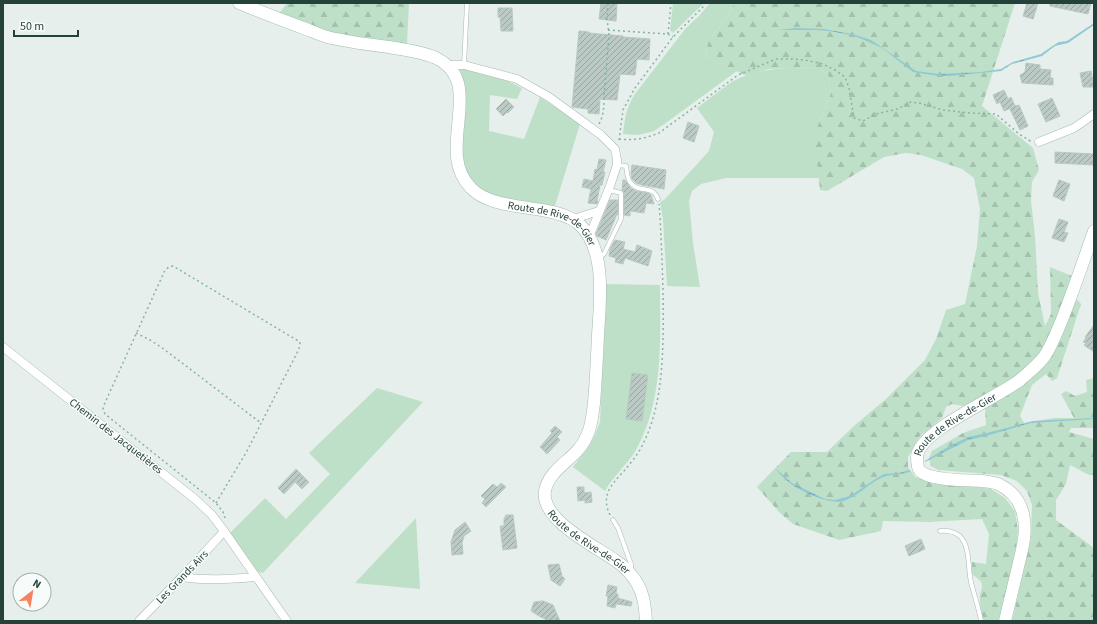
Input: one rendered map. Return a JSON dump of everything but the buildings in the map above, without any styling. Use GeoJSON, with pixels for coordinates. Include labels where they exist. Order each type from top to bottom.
{"type":"FeatureCollection","features":[{"type":"Feature","properties":{"kind":"main road"},"geometry":{"type":"LineString","coordinates":[[239,3],[291,24],[329,37],[418,51],[437,58],[448,65]]}},
{"type":"Feature","properties":{"kind":"main road","name":"Route de Rive-de-Gier"},"geometry":{"type":"LineString","coordinates":[[448,65],[454,73],[459,86],[460,99],[457,152],[459,168],[467,184],[476,193],[491,200],[546,210],[564,215],[573,220],[579,224],[589,237],[598,260],[601,277],[595,395],[592,418],[589,431],[578,450],[552,476],[545,492],[546,502],[551,512],[559,522],[579,537],[617,561],[637,582],[642,592],[645,604],[646,621]]}},
{"type":"Feature","properties":{"kind":"main road","name":"Route de Rive-de-Gier"},"geometry":{"type":"LineString","coordinates":[[1006,621],[1023,544],[1025,528],[1024,516],[1019,502],[999,484],[929,476],[920,471],[917,456],[922,445],[930,437],[954,420],[1018,381],[1036,367],[1054,338],[1094,231]]}},
{"type":"Feature","properties":{"kind":"street"},"geometry":{"type":"LineString","coordinates":[[448,65],[464,65],[516,78],[549,97],[595,130],[615,149],[617,155],[617,165],[589,237]]}},
{"type":"Feature","properties":{"kind":"street"},"geometry":{"type":"LineString","coordinates":[[1039,142],[1074,128],[1094,114]]}},
{"type":"Feature","properties":{"kind":"street"},"geometry":{"type":"LineString","coordinates":[[573,220],[579,216],[589,215],[599,211]]}},
{"type":"Feature","properties":{"kind":"street","name":"Chemin des Jacquetières"},"geometry":{"type":"LineString","coordinates":[[3,347],[195,499],[212,515],[287,621]]}},
{"type":"Feature","properties":{"kind":"street","name":"Les Grands Airs"},"geometry":{"type":"LineString","coordinates":[[139,621],[224,531]]}},
{"type":"Feature","properties":{"kind":"street"},"geometry":{"type":"LineString","coordinates":[[182,577],[194,579],[255,577]]}},
{"type":"Feature","properties":{"kind":"lane"},"geometry":{"type":"LineString","coordinates":[[464,65],[467,3]]}},
{"type":"Feature","properties":{"kind":"lane"},"geometry":{"type":"LineString","coordinates":[[617,165],[626,166],[629,181],[635,188],[652,191],[656,193],[658,199]]}},
{"type":"Feature","properties":{"kind":"lane"},"geometry":{"type":"LineString","coordinates":[[598,260],[604,254],[622,219],[621,193],[608,190]]}},
{"type":"Feature","properties":{"kind":"lane"},"geometry":{"type":"LineString","coordinates":[[613,520],[618,528],[631,564],[631,575]]}},
{"type":"Feature","properties":{"kind":"lane"},"geometry":{"type":"LineString","coordinates":[[940,531],[955,533],[965,542],[970,581],[981,621]]}},
{"type":"Feature","properties":{"kind":"path"},"geometry":{"type":"LineString","coordinates":[[595,130],[603,114],[609,34],[607,19],[608,3]]}},
{"type":"Feature","properties":{"kind":"path"},"geometry":{"type":"LineString","coordinates":[[668,34],[671,3]]}},
{"type":"Feature","properties":{"kind":"path"},"geometry":{"type":"LineString","coordinates":[[615,149],[619,139],[623,110],[628,100],[673,37],[706,3]]}},
{"type":"Feature","properties":{"kind":"path"},"geometry":{"type":"LineString","coordinates":[[608,30],[668,34],[673,37]]}},
{"type":"Feature","properties":{"kind":"path"},"geometry":{"type":"LineString","coordinates":[[619,139],[627,140],[650,137],[738,75],[776,60],[792,58],[823,64],[845,77],[849,88],[854,118],[862,121],[876,114],[897,109],[911,102],[943,110],[996,114],[1018,134],[1033,143],[1039,142]]}},
{"type":"Feature","properties":{"kind":"path"},"geometry":{"type":"LineString","coordinates":[[613,520],[607,509],[607,494],[613,482],[632,461],[642,447],[652,420],[660,389],[664,319],[658,199]]}},
{"type":"Feature","properties":{"kind":"path"},"geometry":{"type":"LineString","coordinates":[[216,503],[247,451],[299,349],[300,342],[173,266],[168,267],[165,270],[103,409],[105,414],[216,503],[223,512],[226,521],[224,531]]}},
{"type":"Feature","properties":{"kind":"path"},"geometry":{"type":"LineString","coordinates":[[136,333],[150,340],[261,423]]}},
{"type":"Feature","properties":{"kind":"green space"},"geometry":{"type":"Polygon","coordinates":[[[287,3],[409,3],[407,44],[333,34],[279,14],[287,3]]]}},
{"type":"Feature","properties":{"kind":"green space"},"geometry":{"type":"Polygon","coordinates":[[[673,3],[704,3],[673,33],[670,30],[673,3]]]}},
{"type":"Feature","properties":{"kind":"green space"},"geometry":{"type":"Polygon","coordinates":[[[710,3],[734,4],[728,16],[708,41],[706,57],[737,71],[654,131],[638,135],[623,134],[626,113],[635,94],[686,28],[710,3]]]}},
{"type":"Feature","properties":{"kind":"green space"},"geometry":{"type":"Polygon","coordinates":[[[733,3],[1015,3],[982,106],[1033,148],[1039,170],[1032,182],[1031,201],[1035,236],[1038,293],[1045,326],[1051,314],[1050,267],[1072,276],[1057,322],[1041,353],[1025,371],[997,390],[963,406],[952,404],[946,407],[942,418],[919,437],[908,457],[908,467],[915,477],[925,480],[991,489],[1005,498],[1015,511],[1018,531],[1015,556],[1001,621],[984,621],[980,604],[982,584],[981,581],[972,574],[972,562],[986,564],[989,534],[982,519],[929,522],[883,521],[881,531],[839,540],[793,524],[780,513],[757,487],[791,452],[827,452],[855,425],[886,399],[925,360],[936,339],[946,310],[965,304],[977,246],[980,209],[974,178],[962,169],[921,155],[906,153],[884,157],[827,191],[820,190],[817,161],[811,156],[816,130],[831,93],[828,75],[818,67],[769,69],[747,76],[706,57],[708,41],[728,16],[734,4],[733,3]]]}},
{"type":"Feature","properties":{"kind":"green space"},"geometry":{"type":"Polygon","coordinates":[[[818,67],[828,75],[831,93],[816,130],[819,178],[726,178],[701,184],[692,191],[689,201],[693,243],[700,287],[667,286],[663,220],[660,202],[665,199],[709,151],[714,132],[697,108],[730,83],[751,74],[773,69],[818,67]]]}},
{"type":"Feature","properties":{"kind":"green space"},"geometry":{"type":"Polygon","coordinates":[[[462,68],[508,81],[522,88],[517,99],[490,95],[489,131],[524,139],[540,97],[580,124],[555,206],[531,204],[504,199],[481,189],[472,181],[466,171],[462,154],[465,91],[460,70],[462,68]]]}},
{"type":"Feature","properties":{"kind":"green space"},"geometry":{"type":"Polygon","coordinates":[[[606,284],[660,285],[660,348],[656,390],[652,411],[645,431],[636,450],[605,491],[573,467],[589,446],[600,422],[606,284]]]}},
{"type":"Feature","properties":{"kind":"green space"},"geometry":{"type":"Polygon","coordinates":[[[1077,299],[1081,304],[1057,378],[1052,381],[1046,374],[1032,385],[1020,416],[1024,423],[1054,418],[1074,418],[1061,394],[1066,391],[1075,396],[1087,392],[1086,380],[1094,378],[1094,428],[1071,428],[1069,432],[1094,439],[1094,475],[1089,475],[1070,465],[1066,484],[1056,500],[1056,520],[1094,548],[1094,621],[1012,621],[1031,538],[1032,505],[1027,491],[1017,481],[1001,475],[938,470],[931,466],[929,458],[932,451],[963,433],[986,425],[985,407],[1029,381],[1048,360],[1077,299]]]}},
{"type":"Feature","properties":{"kind":"green space"},"geometry":{"type":"Polygon","coordinates":[[[377,388],[423,402],[263,573],[258,572],[230,533],[265,498],[286,519],[330,474],[309,453],[377,388]]]}},
{"type":"Feature","properties":{"kind":"green space"},"geometry":{"type":"Polygon","coordinates":[[[416,518],[420,589],[355,583],[416,518]]]}},
{"type":"Feature","properties":{"kind":"water"},"geometry":{"type":"Polygon","coordinates":[[[1094,23],[1094,25],[1068,43],[1055,46],[1042,56],[1012,64],[1001,71],[949,76],[913,72],[882,48],[851,35],[816,30],[778,30],[796,28],[824,29],[852,34],[871,40],[916,71],[939,74],[981,72],[1001,69],[1013,62],[1041,54],[1059,42],[1067,41],[1094,23]]]}},
{"type":"Feature","properties":{"kind":"water"},"geometry":{"type":"Polygon","coordinates":[[[1094,418],[1031,423],[968,440],[925,462],[948,447],[968,437],[1033,421],[1094,418]]]}},
{"type":"Feature","properties":{"kind":"water"},"geometry":{"type":"Polygon","coordinates":[[[775,468],[792,483],[825,499],[835,500],[850,496],[884,474],[899,473],[909,470],[911,471],[904,474],[881,478],[849,499],[838,502],[816,497],[795,487],[775,468]]]}}]}
